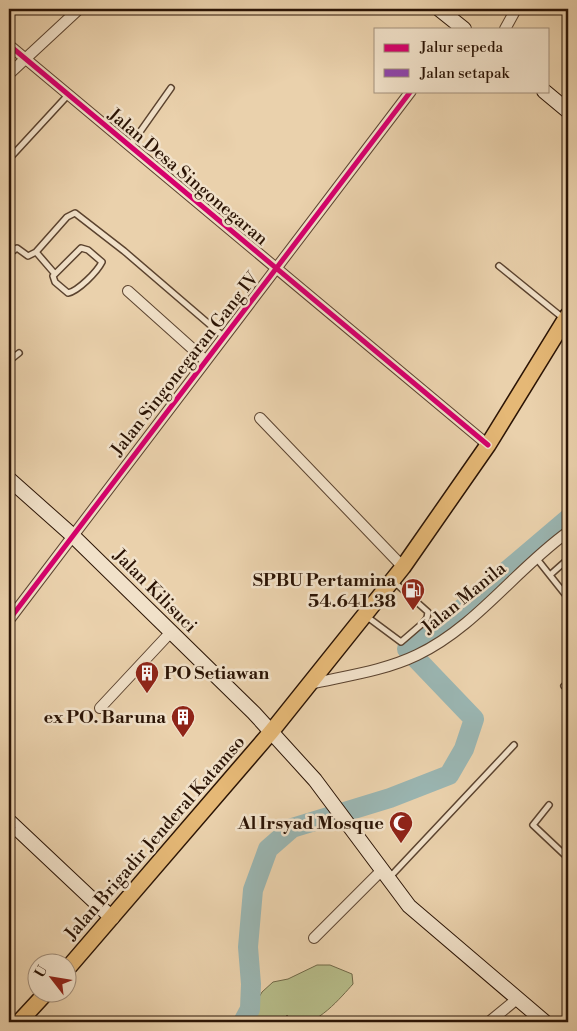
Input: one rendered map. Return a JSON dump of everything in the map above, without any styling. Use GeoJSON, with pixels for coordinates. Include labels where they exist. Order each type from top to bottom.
{"type":"FeatureCollection","features":[{"type":"Feature","properties":{"kind":"main road"},"geometry":{"type":"LineString","coordinates":[[439,9],[461,28]]}},
{"type":"Feature","properties":{"kind":"main road"},"geometry":{"type":"LineString","coordinates":[[545,92],[568,111]]}},
{"type":"Feature","properties":{"kind":"main road","name":"Jalan Brigadir Jenderal Katamso"},"geometry":{"type":"LineString","coordinates":[[78,957],[271,732],[403,567],[488,445],[567,318]]}},
{"type":"Feature","properties":{"kind":"main road","name":"Jalan Kilisuci"},"geometry":{"type":"LineString","coordinates":[[9,480],[72,535],[170,633],[254,712],[336,806],[409,906],[545,1022]]}},
{"type":"Feature","properties":{"kind":"main road"},"geometry":{"type":"LineString","coordinates":[[9,821],[112,918]]}},
{"type":"Feature","properties":{"kind":"main road"},"geometry":{"type":"LineString","coordinates":[[21,1022],[36,1004]]}},
{"type":"Feature","properties":{"kind":"street"},"geometry":{"type":"LineString","coordinates":[[9,74],[79,9]]}},
{"type":"Feature","properties":{"kind":"street"},"geometry":{"type":"LineString","coordinates":[[506,28],[516,9]]}},
{"type":"Feature","properties":{"kind":"street","name":"Jalan Desa Singonegaran"},"geometry":{"type":"LineString","coordinates":[[9,46],[488,445]]}},
{"type":"Feature","properties":{"kind":"street","name":"Jalan Singonegaran Gang IV"},"geometry":{"type":"LineString","coordinates":[[9,620],[410,92]]}},
{"type":"Feature","properties":{"kind":"street"},"geometry":{"type":"LineString","coordinates":[[128,291],[205,360]]}},
{"type":"Feature","properties":{"kind":"street"},"geometry":{"type":"LineString","coordinates":[[260,418],[403,567]]}},
{"type":"Feature","properties":{"kind":"street","name":"Jalan Manila"},"geometry":{"type":"LineString","coordinates":[[310,684],[378,669],[414,656],[459,627],[568,532]]}},
{"type":"Feature","properties":{"kind":"street"},"geometry":{"type":"LineString","coordinates":[[100,708],[170,633]]}},
{"type":"Feature","properties":{"kind":"street"},"geometry":{"type":"LineString","coordinates":[[314,938],[385,875]]}},
{"type":"Feature","properties":{"kind":"street"},"geometry":{"type":"LineString","coordinates":[[489,1022],[517,999]]}},
{"type":"Feature","properties":{"kind":"lane"},"geometry":{"type":"LineString","coordinates":[[129,146],[171,88]]}},
{"type":"Feature","properties":{"kind":"lane"},"geometry":{"type":"LineString","coordinates":[[9,159],[68,95]]}},
{"type":"Feature","properties":{"kind":"lane"},"geometry":{"type":"LineString","coordinates":[[9,254],[17,248],[28,256],[36,252],[67,217],[75,212],[124,251],[223,336]]}},
{"type":"Feature","properties":{"kind":"lane"},"geometry":{"type":"LineString","coordinates":[[36,252],[55,274],[55,282],[64,291],[70,293],[92,274],[102,262],[88,250],[82,248],[55,274]]}},
{"type":"Feature","properties":{"kind":"lane"},"geometry":{"type":"LineString","coordinates":[[499,266],[567,318]]}},
{"type":"Feature","properties":{"kind":"lane"},"geometry":{"type":"LineString","coordinates":[[9,361],[19,352]]}},
{"type":"Feature","properties":{"kind":"lane"},"geometry":{"type":"LineString","coordinates":[[537,559],[568,598]]}},
{"type":"Feature","properties":{"kind":"lane"},"geometry":{"type":"LineString","coordinates":[[550,575],[568,559]]}},
{"type":"Feature","properties":{"kind":"lane"},"geometry":{"type":"LineString","coordinates":[[364,615],[401,642],[427,618],[428,612],[392,580]]}},
{"type":"Feature","properties":{"kind":"lane"},"geometry":{"type":"LineString","coordinates":[[385,875],[514,745]]}},
{"type":"Feature","properties":{"kind":"lane"},"geometry":{"type":"LineString","coordinates":[[549,804],[533,826],[568,858]]}},
{"type":"Feature","properties":{"kind":"green space"},"geometry":{"type":"Polygon","coordinates":[[[317,965],[330,965],[352,974],[353,984],[328,1010],[311,1021],[303,1023],[295,1021],[287,1015],[281,1022],[245,1022],[262,992],[273,982],[288,979],[317,965]]]}},
{"type":"Feature","properties":{"kind":"waterway"},"geometry":{"type":"LineString","coordinates":[[243,1022],[250,1009],[251,984],[248,947],[253,890],[268,849],[292,828],[390,798],[449,775],[464,749],[474,719],[407,649],[438,629],[568,519]]}},
{"type":"Feature","properties":{"kind":"marked path"},"geometry":{"type":"LineString","coordinates":[[9,832],[14,826]]}},
{"type":"Feature","properties":{"kind":"cycle path"},"geometry":{"type":"LineString","coordinates":[[9,45],[488,445]]}},
{"type":"Feature","properties":{"kind":"cycle path"},"geometry":{"type":"LineString","coordinates":[[9,620],[410,92]]}},
{"type":"Feature","properties":{"kind":"place","name":"SPBU Pertamina 54.641.38"},"geometry":{"type":"Point","coordinates":[413,611]}},
{"type":"Feature","properties":{"kind":"place","name":"PO Setiawan"},"geometry":{"type":"Point","coordinates":[147,694]}},
{"type":"Feature","properties":{"kind":"place","name":"ex PO. Baruna"},"geometry":{"type":"Point","coordinates":[183,738]}},
{"type":"Feature","properties":{"kind":"place","name":"Al Irsyad Mosque"},"geometry":{"type":"Point","coordinates":[401,844]}}]}
